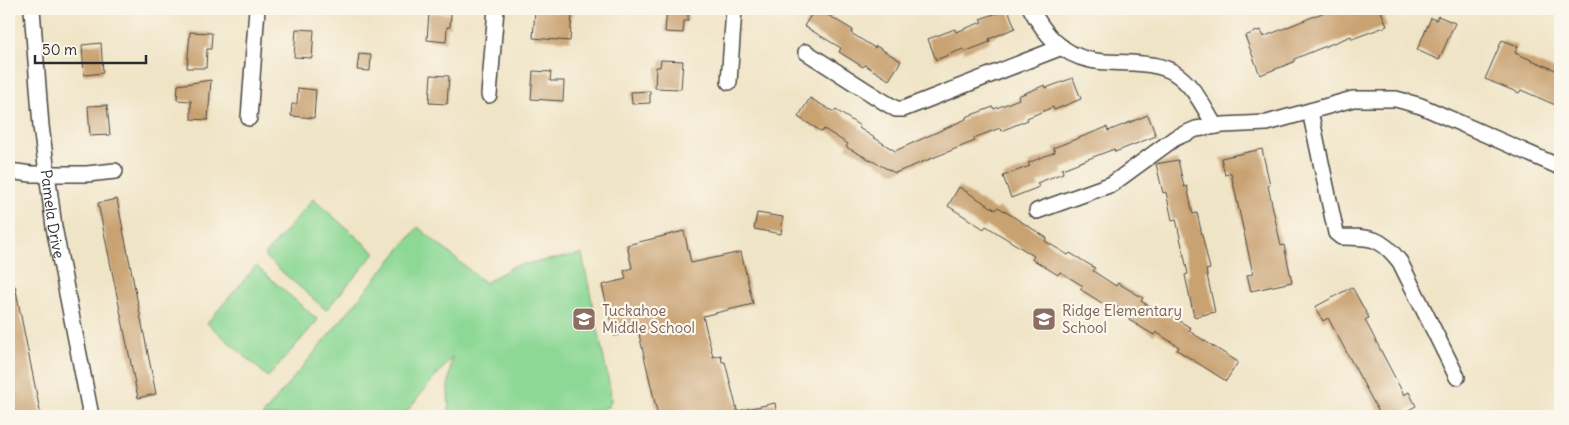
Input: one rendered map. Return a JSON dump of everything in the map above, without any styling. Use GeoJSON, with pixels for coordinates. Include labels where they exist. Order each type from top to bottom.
{"type":"FeatureCollection","features":[{"type":"Feature","properties":{"kind":"street","name":"Pamela Drive"},"geometry":{"type":"LineString","coordinates":[[32,9],[41,126],[54,226],[91,416]]}},
{"type":"Feature","properties":{"kind":"street"},"geometry":{"type":"LineString","coordinates":[[249,118],[257,9]]}},
{"type":"Feature","properties":{"kind":"street"},"geometry":{"type":"LineString","coordinates":[[490,95],[496,9]]}},
{"type":"Feature","properties":{"kind":"street"},"geometry":{"type":"LineString","coordinates":[[729,82],[734,9]]}},
{"type":"Feature","properties":{"kind":"street"},"geometry":{"type":"LineString","coordinates":[[1031,9],[1050,38],[1079,56],[1090,60],[1148,65],[1172,72],[1192,89],[1214,126]]}},
{"type":"Feature","properties":{"kind":"street"},"geometry":{"type":"LineString","coordinates":[[806,52],[896,109],[903,109],[1062,47]]}},
{"type":"Feature","properties":{"kind":"street"},"geometry":{"type":"LineString","coordinates":[[1037,211],[1112,184],[1174,138],[1196,129],[1268,123],[1353,99],[1396,99],[1421,106],[1560,167]]}},
{"type":"Feature","properties":{"kind":"street"},"geometry":{"type":"LineString","coordinates":[[1310,111],[1336,233],[1340,237],[1365,237],[1383,243],[1393,252],[1400,262],[1458,377]]}},
{"type":"Feature","properties":{"kind":"street"},"geometry":{"type":"LineString","coordinates":[[9,171],[87,174],[115,171]]}},
{"type":"Feature","properties":{"kind":"green space"},"geometry":{"type":"Polygon","coordinates":[[[313,199],[375,253],[326,310],[264,256],[313,199]]]}},
{"type":"Feature","properties":{"kind":"green space"},"geometry":{"type":"Polygon","coordinates":[[[418,227],[485,283],[514,266],[582,254],[610,388],[611,401],[608,407],[565,416],[449,416],[448,387],[452,357],[403,416],[262,416],[418,227]]]}},
{"type":"Feature","properties":{"kind":"green space"},"geometry":{"type":"Polygon","coordinates":[[[256,266],[318,320],[268,377],[207,323],[256,266]]]}},
{"type":"Feature","properties":{"kind":"building"},"geometry":{"type":"Polygon","coordinates":[[[667,9],[688,9],[688,21],[684,21],[683,33],[665,32],[667,9]]]}},
{"type":"Feature","properties":{"kind":"building"},"geometry":{"type":"Polygon","coordinates":[[[815,9],[853,30],[851,33],[875,48],[876,46],[901,61],[889,80],[839,52],[841,48],[804,26],[815,9]]]}},
{"type":"Feature","properties":{"kind":"building"},"geometry":{"type":"Polygon","coordinates":[[[1008,9],[1015,28],[989,39],[990,42],[964,52],[963,49],[936,60],[928,39],[955,29],[956,32],[982,22],[980,19],[1008,9]]]}},
{"type":"Feature","properties":{"kind":"building"},"geometry":{"type":"Polygon","coordinates":[[[1332,9],[1380,9],[1387,26],[1352,39],[1351,36],[1260,75],[1245,36],[1260,30],[1263,37],[1332,9]]]}},
{"type":"Feature","properties":{"kind":"building"},"geometry":{"type":"Polygon","coordinates":[[[535,10],[572,13],[570,41],[533,38],[535,10]]]}},
{"type":"Feature","properties":{"kind":"building"},"geometry":{"type":"Polygon","coordinates":[[[429,13],[451,14],[450,27],[447,27],[446,42],[427,40],[429,13]]]}},
{"type":"Feature","properties":{"kind":"building"},"geometry":{"type":"Polygon","coordinates":[[[1438,16],[1455,23],[1439,60],[1417,50],[1431,18],[1436,20],[1438,16]]]}},
{"type":"Feature","properties":{"kind":"building"},"geometry":{"type":"Polygon","coordinates":[[[296,29],[314,30],[312,58],[294,57],[296,29]]]}},
{"type":"Feature","properties":{"kind":"building"},"geometry":{"type":"Polygon","coordinates":[[[190,32],[212,33],[211,49],[207,49],[206,68],[187,68],[190,32]]]}},
{"type":"Feature","properties":{"kind":"building"},"geometry":{"type":"Polygon","coordinates":[[[1502,40],[1518,46],[1515,53],[1560,72],[1560,107],[1521,90],[1519,93],[1485,79],[1502,40]]]}},
{"type":"Feature","properties":{"kind":"building"},"geometry":{"type":"Polygon","coordinates":[[[101,43],[103,73],[84,75],[82,45],[101,43]]]}},
{"type":"Feature","properties":{"kind":"building"},"geometry":{"type":"Polygon","coordinates":[[[359,54],[371,55],[370,71],[357,70],[359,54]]]}},
{"type":"Feature","properties":{"kind":"building"},"geometry":{"type":"Polygon","coordinates":[[[661,60],[683,61],[681,89],[655,88],[656,67],[660,67],[661,60]]]}},
{"type":"Feature","properties":{"kind":"building"},"geometry":{"type":"Polygon","coordinates":[[[533,71],[551,72],[550,81],[564,81],[563,101],[531,99],[533,71]]]}},
{"type":"Feature","properties":{"kind":"building"},"geometry":{"type":"Polygon","coordinates":[[[431,75],[449,76],[447,104],[429,103],[431,75]]]}},
{"type":"Feature","properties":{"kind":"building"},"geometry":{"type":"Polygon","coordinates":[[[1073,78],[1081,99],[1054,110],[1053,107],[1001,131],[1000,128],[974,138],[975,141],[895,173],[846,147],[848,144],[824,129],[822,132],[798,117],[810,98],[834,112],[836,110],[860,126],[859,128],[895,151],[966,119],[966,117],[1019,99],[1018,96],[1045,85],[1046,88],[1073,78]]]}},
{"type":"Feature","properties":{"kind":"building"},"geometry":{"type":"Polygon","coordinates":[[[211,80],[208,120],[191,119],[191,101],[177,100],[178,85],[211,80]]]}},
{"type":"Feature","properties":{"kind":"building"},"geometry":{"type":"Polygon","coordinates":[[[298,88],[316,90],[314,118],[291,116],[292,104],[297,104],[298,88]]]}},
{"type":"Feature","properties":{"kind":"building"},"geometry":{"type":"Polygon","coordinates":[[[650,91],[650,103],[632,104],[631,92],[650,91]]]}},
{"type":"Feature","properties":{"kind":"building"},"geometry":{"type":"Polygon","coordinates":[[[107,105],[110,135],[90,136],[88,106],[107,105]]]}},
{"type":"Feature","properties":{"kind":"building"},"geometry":{"type":"Polygon","coordinates":[[[1148,115],[1156,136],[1115,152],[1114,149],[1062,169],[1063,173],[1037,183],[1039,187],[1011,198],[1003,176],[1030,166],[1028,163],[1055,152],[1053,148],[1107,127],[1108,131],[1148,115]]]}},
{"type":"Feature","properties":{"kind":"building"},"geometry":{"type":"Polygon","coordinates":[[[1262,149],[1281,246],[1284,245],[1292,282],[1251,291],[1247,275],[1253,274],[1231,173],[1225,175],[1221,158],[1262,149]]]}},
{"type":"Feature","properties":{"kind":"building"},"geometry":{"type":"Polygon","coordinates":[[[1178,160],[1184,187],[1187,186],[1193,214],[1197,213],[1210,269],[1206,270],[1215,312],[1194,317],[1185,275],[1188,274],[1176,219],[1172,220],[1166,192],[1163,193],[1156,164],[1178,160]]]}},
{"type":"Feature","properties":{"kind":"building"},"geometry":{"type":"Polygon","coordinates":[[[959,187],[996,210],[998,207],[1047,238],[1045,241],[1095,268],[1093,271],[1116,286],[1118,283],[1143,298],[1141,301],[1165,316],[1166,313],[1191,328],[1189,331],[1238,362],[1226,381],[1177,350],[1179,347],[1156,332],[1154,335],[1129,320],[1131,316],[1107,302],[1105,305],[1080,289],[1083,286],[1060,272],[1058,275],[1032,259],[1034,256],[986,226],[984,229],[948,206],[959,187]]]}},
{"type":"Feature","properties":{"kind":"building"},"geometry":{"type":"Polygon","coordinates":[[[117,199],[156,394],[138,398],[98,203],[117,199]]]}},
{"type":"Feature","properties":{"kind":"building"},"geometry":{"type":"Polygon","coordinates":[[[757,213],[783,217],[781,234],[754,229],[757,213]]]}},
{"type":"Feature","properties":{"kind":"building"},"geometry":{"type":"Polygon","coordinates":[[[684,231],[691,263],[741,252],[753,304],[703,316],[713,357],[721,355],[722,362],[725,362],[738,414],[738,411],[775,403],[777,416],[658,416],[638,330],[614,336],[602,285],[626,279],[624,271],[632,268],[627,245],[684,231]]]}},
{"type":"Feature","properties":{"kind":"building"},"geometry":{"type":"Polygon","coordinates":[[[9,286],[15,286],[41,416],[9,416],[9,286]]]}},
{"type":"Feature","properties":{"kind":"building"},"geometry":{"type":"Polygon","coordinates":[[[1352,287],[1369,318],[1365,320],[1404,395],[1409,392],[1416,406],[1397,416],[1381,416],[1328,318],[1323,321],[1315,307],[1352,287]]]}},
{"type":"Feature","properties":{"kind":"place","name":"Tuckahoe Middle School"},"geometry":{"type":"Point","coordinates":[584,319]}},
{"type":"Feature","properties":{"kind":"place","name":"Ridge Elementary School"},"geometry":{"type":"Point","coordinates":[1044,319]}}]}
